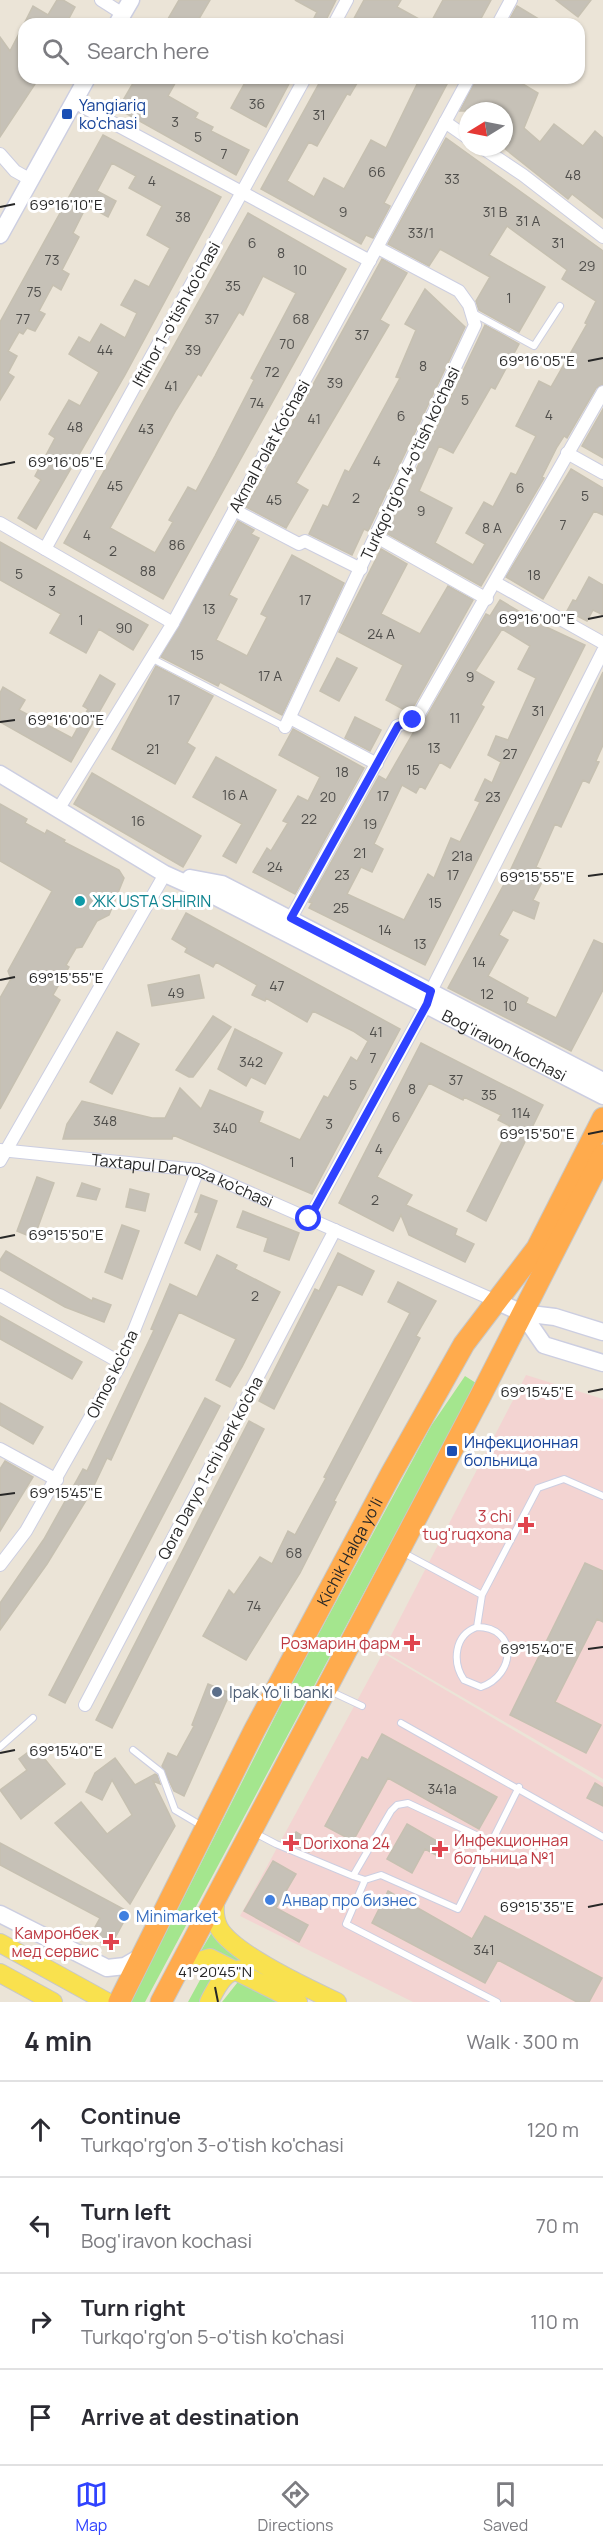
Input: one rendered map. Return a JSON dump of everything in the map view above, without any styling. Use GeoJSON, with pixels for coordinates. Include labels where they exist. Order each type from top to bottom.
{"type":"FeatureCollection","features":[{"type":"Feature","properties":{"kind":"highway","name":"Kichik Halqa yo'li"},"geometry":{"type":"LineString","coordinates":[[119,2002],[254,1731],[391,1474],[464,1344],[537,1248],[603,1118]]}},
{"type":"Feature","properties":{"kind":"highway"},"geometry":{"type":"LineString","coordinates":[[161,2002],[399,1550],[603,1155]]}},
{"type":"Feature","properties":{"kind":"main road"},"geometry":{"type":"LineString","coordinates":[[216,1895],[214,1912],[223,1933],[270,1968],[337,2002]]}},
{"type":"Feature","properties":{"kind":"main road"},"geometry":{"type":"LineString","coordinates":[[0,1943],[107,2002]]}},
{"type":"Feature","properties":{"kind":"main road"},"geometry":{"type":"LineString","coordinates":[[176,1974],[184,1966],[206,1958],[235,1969],[298,2002]]}},
{"type":"Feature","properties":{"kind":"main road"},"geometry":{"type":"LineString","coordinates":[[209,2002],[219,1983],[235,1969],[270,1968]]}},
{"type":"Feature","properties":{"kind":"main road"},"geometry":{"type":"LineString","coordinates":[[0,1973],[53,2002]]}},
{"type":"Feature","properties":{"kind":"street"},"geometry":{"type":"LineString","coordinates":[[101,0],[124,13]]}},
{"type":"Feature","properties":{"kind":"street"},"geometry":{"type":"LineString","coordinates":[[337,18],[347,0]]}},
{"type":"Feature","properties":{"kind":"street"},"geometry":{"type":"LineString","coordinates":[[501,18],[511,0]]}},
{"type":"Feature","properties":{"kind":"street"},"geometry":{"type":"LineString","coordinates":[[0,235],[84,84]]}},
{"type":"Feature","properties":{"kind":"street","name":"Iftihor 1-o'tish ko'chasi"},"geometry":{"type":"LineString","coordinates":[[45,549],[302,84]]}},
{"type":"Feature","properties":{"kind":"street","name":"Akmal Polat Ko'chasi"},"geometry":{"type":"LineString","coordinates":[[59,808],[173,623],[466,84]]}},
{"type":"Feature","properties":{"kind":"street"},"geometry":{"type":"LineString","coordinates":[[74,102],[370,261]]}},
{"type":"Feature","properties":{"kind":"street"},"geometry":{"type":"LineString","coordinates":[[445,122],[459,132]]}},
{"type":"Feature","properties":{"kind":"street"},"geometry":{"type":"LineString","coordinates":[[0,154],[15,171],[30,180]]}},
{"type":"Feature","properties":{"kind":"street"},"geometry":{"type":"LineString","coordinates":[[494,156],[523,175],[603,237]]}},
{"type":"Feature","properties":{"kind":"street"},"geometry":{"type":"LineString","coordinates":[[378,248],[459,291],[472,313]]}},
{"type":"Feature","properties":{"kind":"street","name":"Turkqo'rg'on 4-o'tish ko'chasi"},"geometry":{"type":"LineString","coordinates":[[287,723],[474,329],[472,313]]}},
{"type":"Feature","properties":{"kind":"street"},"geometry":{"type":"LineString","coordinates":[[291,918],[399,723],[416,719],[487,599],[603,392]]}},
{"type":"Feature","properties":{"kind":"street"},"geometry":{"type":"LineString","coordinates":[[567,453],[603,473]]}},
{"type":"Feature","properties":{"kind":"street"},"geometry":{"type":"LineString","coordinates":[[234,510],[299,544],[304,541],[361,569]]}},
{"type":"Feature","properties":{"kind":"street"},"geometry":{"type":"LineString","coordinates":[[0,523],[173,623]]}},
{"type":"Feature","properties":{"kind":"street"},"geometry":{"type":"LineString","coordinates":[[375,536],[487,599]]}},
{"type":"Feature","properties":{"kind":"street"},"geometry":{"type":"LineString","coordinates":[[496,583],[603,643]]}},
{"type":"Feature","properties":{"kind":"street"},"geometry":{"type":"LineString","coordinates":[[309,1219],[429,998],[603,651]]}},
{"type":"Feature","properties":{"kind":"street"},"geometry":{"type":"LineString","coordinates":[[287,723],[376,764]]}},
{"type":"Feature","properties":{"kind":"street"},"geometry":{"type":"LineString","coordinates":[[0,774],[165,874],[2,1154]]}},
{"type":"Feature","properties":{"kind":"street","name":"Bog'iravon kochasi"},"geometry":{"type":"LineString","coordinates":[[165,874],[603,1081]]}},
{"type":"Feature","properties":{"kind":"street","name":"Bog'iravon kochasi"},"geometry":{"type":"LineString","coordinates":[[165,874],[222,884],[291,918],[603,1096]]}},
{"type":"Feature","properties":{"kind":"street","name":"Taxtapul Darvoza ko'chasi"},"geometry":{"type":"LineString","coordinates":[[2,1154],[198,1170],[522,1313],[555,1317],[603,1332]]}},
{"type":"Feature","properties":{"kind":"street","name":"Olmos ko'cha"},"geometry":{"type":"LineString","coordinates":[[0,1565],[26,1531],[121,1363],[198,1170]]}},
{"type":"Feature","properties":{"kind":"street","name":"Qora Daryo 1-chi berk ko'cha"},"geometry":{"type":"LineString","coordinates":[[85,1705],[335,1230]]}},
{"type":"Feature","properties":{"kind":"street"},"geometry":{"type":"LineString","coordinates":[[0,1295],[121,1363]]}},
{"type":"Feature","properties":{"kind":"street"},"geometry":{"type":"LineString","coordinates":[[522,1313],[543,1345],[603,1363]]}},
{"type":"Feature","properties":{"kind":"street"},"geometry":{"type":"LineString","coordinates":[[0,1449],[57,1479]]}},
{"type":"Feature","properties":{"kind":"street"},"geometry":{"type":"LineString","coordinates":[[0,1914],[107,1968],[125,1966],[142,1956]]}},
{"type":"Feature","properties":{"kind":"lane"},"geometry":{"type":"LineString","coordinates":[[472,313],[534,346],[560,306]]}},
{"type":"Feature","properties":{"kind":"lane"},"geometry":{"type":"LineString","coordinates":[[151,658],[287,723]]}},
{"type":"Feature","properties":{"kind":"lane"},"geometry":{"type":"LineString","coordinates":[[477,1627],[482,1595],[538,1488],[564,1479],[603,1496]]}},
{"type":"Feature","properties":{"kind":"lane"},"geometry":{"type":"LineString","coordinates":[[399,1550],[482,1595]]}},
{"type":"Feature","properties":{"kind":"lane"},"geometry":{"type":"LineString","coordinates":[[477,1627],[486,1627],[496,1632],[502,1637],[507,1651],[502,1672],[497,1680],[481,1687],[464,1680],[456,1664],[456,1654],[462,1638],[470,1629],[477,1627]]}},
{"type":"Feature","properties":{"kind":"lane"},"geometry":{"type":"LineString","coordinates":[[326,1688],[362,1706]]}},
{"type":"Feature","properties":{"kind":"lane"},"geometry":{"type":"LineString","coordinates":[[0,1747],[33,1718]]}},
{"type":"Feature","properties":{"kind":"lane"},"geometry":{"type":"LineString","coordinates":[[402,1723],[519,1787],[603,1837]]}},
{"type":"Feature","properties":{"kind":"lane"},"geometry":{"type":"LineString","coordinates":[[132,1750],[161,1772],[175,1810],[206,1828]]}},
{"type":"Feature","properties":{"kind":"lane"},"geometry":{"type":"LineString","coordinates":[[250,1830],[276,1845],[353,1876],[365,1880],[381,1875],[458,1909],[519,1787]]}},
{"type":"Feature","properties":{"kind":"lane"},"geometry":{"type":"LineString","coordinates":[[353,1876],[391,1811],[397,1805],[408,1803],[491,1842]]}},
{"type":"Feature","properties":{"kind":"lane"},"geometry":{"type":"LineString","coordinates":[[365,1880],[346,1924],[497,2002]]}},
{"type":"Feature","properties":{"kind":"shaded area","name":"3 chi tug'ruqxona"},"geometry":{"type":"Polygon","coordinates":[[[526,1375],[603,1399],[603,1779],[383,1651],[526,1375]]]}},
{"type":"Feature","properties":{"kind":"shaded area","name":"Инфекционная больница №1"},"geometry":{"type":"Polygon","coordinates":[[[383,1653],[603,1783],[603,2002],[413,2002],[240,1916],[383,1653]]]}},
{"type":"Feature","properties":{"kind":"green space"},"geometry":{"type":"Polygon","coordinates":[[[465,1376],[476,1383],[145,2002],[131,2002],[290,1687],[431,1426],[465,1376]]]}},
{"type":"Feature","properties":{"kind":"green space"},"geometry":{"type":"Polygon","coordinates":[[[212,1932],[221,1945],[241,1957],[237,1964],[198,1956],[212,1932]]]}},
{"type":"Feature","properties":{"kind":"green space"},"geometry":{"type":"Polygon","coordinates":[[[206,1969],[223,1971],[212,1979],[200,2002],[188,2002],[206,1969]]]}},
{"type":"Feature","properties":{"kind":"green space"},"geometry":{"type":"Polygon","coordinates":[[[241,1978],[284,2002],[222,2002],[241,1978]]]}},
{"type":"Feature","properties":{"kind":"building"},"geometry":{"type":"Polygon","coordinates":[[[57,0],[63,0],[75,7],[69,18],[27,18],[33,6],[48,15],[57,0]]]}},
{"type":"Feature","properties":{"kind":"building"},"geometry":{"type":"Polygon","coordinates":[[[179,0],[210,0],[200,18],[168,18],[179,0]]]}},
{"type":"Feature","properties":{"kind":"building"},"geometry":{"type":"Polygon","coordinates":[[[295,0],[336,0],[327,18],[314,18],[317,12],[295,0]]]}},
{"type":"Feature","properties":{"kind":"building"},"geometry":{"type":"Polygon","coordinates":[[[364,0],[401,0],[397,7],[417,18],[354,18],[364,0]]]}},
{"type":"Feature","properties":{"kind":"building"},"geometry":{"type":"Polygon","coordinates":[[[443,0],[491,0],[481,18],[433,18],[443,0]]]}},
{"type":"Feature","properties":{"kind":"building"},"geometry":{"type":"Polygon","coordinates":[[[556,0],[591,0],[578,17],[556,0]]]}},
{"type":"Feature","properties":{"kind":"building"},"geometry":{"type":"Polygon","coordinates":[[[517,6],[537,18],[510,18],[517,6]]]}},
{"type":"Feature","properties":{"kind":"building"},"geometry":{"type":"Polygon","coordinates":[[[18,36],[18,84],[35,84],[0,137],[0,37],[10,51],[18,36]]]}},
{"type":"Feature","properties":{"kind":"building"},"geometry":{"type":"Polygon","coordinates":[[[133,84],[175,84],[168,96],[198,113],[195,118],[213,127],[211,131],[249,150],[236,175],[118,109],[133,84]]]}},
{"type":"Feature","properties":{"kind":"building"},"geometry":{"type":"Polygon","coordinates":[[[244,84],[289,84],[266,127],[231,108],[244,84]]]}},
{"type":"Feature","properties":{"kind":"building"},"geometry":{"type":"Polygon","coordinates":[[[319,84],[356,84],[350,95],[347,94],[317,146],[309,142],[287,181],[314,197],[324,178],[344,189],[371,140],[386,148],[417,84],[447,84],[384,203],[390,206],[373,238],[366,235],[361,244],[261,189],[319,84]]]}},
{"type":"Feature","properties":{"kind":"building"},"geometry":{"type":"Polygon","coordinates":[[[474,84],[523,84],[538,93],[524,128],[540,142],[554,124],[583,146],[595,131],[603,138],[603,218],[572,194],[568,199],[513,155],[513,102],[465,102],[474,84]]]}},
{"type":"Feature","properties":{"kind":"building"},"geometry":{"type":"Polygon","coordinates":[[[103,135],[221,197],[125,375],[36,529],[18,518],[41,480],[35,476],[55,438],[49,434],[69,400],[80,406],[99,372],[69,354],[79,337],[90,343],[101,324],[125,338],[137,313],[121,305],[135,280],[149,287],[170,248],[147,235],[162,206],[129,188],[136,176],[112,163],[97,191],[116,201],[108,217],[87,205],[73,233],[79,237],[62,270],[69,274],[61,290],[53,285],[39,311],[45,314],[35,331],[27,328],[23,334],[19,332],[8,351],[17,356],[8,373],[14,377],[0,400],[0,322],[103,135]]]}},
{"type":"Feature","properties":{"kind":"building"},"geometry":{"type":"Polygon","coordinates":[[[446,138],[459,147],[459,156],[471,156],[603,251],[603,384],[596,388],[567,438],[564,436],[557,447],[542,477],[544,478],[481,586],[386,533],[485,325],[519,344],[495,389],[491,387],[453,453],[439,446],[419,491],[452,508],[435,543],[473,565],[485,544],[466,533],[484,502],[493,507],[511,473],[516,475],[536,436],[516,426],[539,381],[551,387],[587,324],[585,323],[596,301],[562,279],[567,270],[507,226],[489,255],[545,287],[519,332],[479,310],[476,301],[490,277],[440,249],[429,266],[388,244],[446,138]]]}},
{"type":"Feature","properties":{"kind":"building"},"geometry":{"type":"Polygon","coordinates":[[[248,213],[346,269],[163,599],[64,543],[248,213]],[[263,276],[243,315],[239,312],[201,376],[198,374],[176,410],[110,528],[155,553],[173,522],[169,520],[188,487],[196,491],[215,456],[254,380],[251,378],[296,293],[263,276]]]}},
{"type":"Feature","properties":{"kind":"building"},"geometry":{"type":"Polygon","coordinates":[[[382,259],[407,273],[380,320],[389,325],[296,483],[308,490],[286,528],[246,507],[382,259]]]}},
{"type":"Feature","properties":{"kind":"building"},"geometry":{"type":"Polygon","coordinates":[[[425,289],[465,327],[368,531],[364,529],[352,555],[309,534],[323,505],[328,507],[345,470],[349,472],[400,378],[396,377],[416,330],[405,324],[425,289]]]}},
{"type":"Feature","properties":{"kind":"building"},"geometry":{"type":"Polygon","coordinates":[[[603,409],[603,458],[582,446],[603,409]]]}},
{"type":"Feature","properties":{"kind":"building"},"geometry":{"type":"Polygon","coordinates":[[[571,469],[603,488],[603,515],[594,511],[543,599],[506,577],[571,469]]]}},
{"type":"Feature","properties":{"kind":"building"},"geometry":{"type":"Polygon","coordinates":[[[238,521],[254,530],[251,534],[259,538],[229,595],[237,599],[216,640],[247,656],[267,617],[261,614],[292,555],[344,583],[282,715],[220,682],[218,686],[161,657],[238,521]]]}},
{"type":"Feature","properties":{"kind":"building"},"geometry":{"type":"Polygon","coordinates":[[[0,542],[148,625],[133,650],[99,629],[86,653],[50,633],[61,614],[0,580],[0,542]]]}},
{"type":"Feature","properties":{"kind":"building"},"geometry":{"type":"Polygon","coordinates":[[[381,549],[407,564],[381,614],[420,634],[448,586],[473,600],[410,713],[386,700],[403,665],[339,632],[381,549]]]}},
{"type":"Feature","properties":{"kind":"building"},"geometry":{"type":"Polygon","coordinates":[[[589,577],[603,585],[603,615],[593,610],[587,621],[567,611],[573,600],[576,601],[589,577]]]}},
{"type":"Feature","properties":{"kind":"building"},"geometry":{"type":"Polygon","coordinates":[[[500,600],[542,625],[585,645],[425,965],[309,908],[312,903],[309,902],[379,776],[386,780],[416,728],[423,723],[486,614],[490,616],[500,600]],[[502,629],[475,671],[494,682],[481,705],[484,707],[450,768],[440,762],[425,789],[420,786],[416,793],[402,785],[374,844],[383,849],[372,872],[361,867],[347,894],[404,920],[428,874],[434,878],[451,838],[460,842],[480,802],[475,800],[485,779],[492,783],[501,762],[488,755],[496,736],[508,740],[536,678],[518,669],[530,646],[502,629]]]}},
{"type":"Feature","properties":{"kind":"building"},"geometry":{"type":"Polygon","coordinates":[[[337,658],[357,668],[339,701],[320,691],[337,658]]]}},
{"type":"Feature","properties":{"kind":"building"},"geometry":{"type":"Polygon","coordinates":[[[156,666],[213,696],[187,743],[195,748],[175,784],[112,749],[156,666]]]}},
{"type":"Feature","properties":{"kind":"building"},"geometry":{"type":"Polygon","coordinates":[[[603,672],[603,745],[596,761],[599,762],[589,783],[583,780],[561,827],[555,824],[536,867],[547,872],[533,900],[539,903],[534,919],[513,910],[499,935],[508,940],[488,976],[528,998],[526,1003],[556,1018],[594,940],[603,944],[603,990],[571,1051],[448,988],[503,886],[603,672]]]}},
{"type":"Feature","properties":{"kind":"building"},"geometry":{"type":"Polygon","coordinates":[[[100,675],[115,684],[71,762],[0,722],[0,693],[3,687],[25,700],[19,710],[72,738],[88,709],[83,706],[100,675]]]}},
{"type":"Feature","properties":{"kind":"building"},"geometry":{"type":"Polygon","coordinates":[[[355,717],[381,730],[370,751],[345,738],[355,717]]]}},
{"type":"Feature","properties":{"kind":"building"},"geometry":{"type":"Polygon","coordinates":[[[293,729],[364,768],[295,894],[253,872],[267,848],[271,851],[288,823],[283,821],[298,796],[308,801],[320,777],[279,755],[293,729]]]}},
{"type":"Feature","properties":{"kind":"building"},"geometry":{"type":"Polygon","coordinates":[[[216,757],[276,790],[236,863],[223,856],[242,824],[193,797],[216,757]]]}},
{"type":"Feature","properties":{"kind":"building"},"geometry":{"type":"Polygon","coordinates":[[[92,773],[201,836],[183,867],[74,804],[92,773]]]}},
{"type":"Feature","properties":{"kind":"building","name":"ЖК USTA SHIRIN"},"geometry":{"type":"Polygon","coordinates":[[[0,804],[27,819],[25,823],[45,834],[47,830],[65,840],[64,842],[119,870],[124,878],[109,915],[97,921],[82,947],[76,948],[66,965],[69,967],[53,995],[60,1000],[0,1109],[0,998],[11,979],[8,971],[52,891],[0,861],[0,804]]]}},
{"type":"Feature","properties":{"kind":"building"},"geometry":{"type":"Polygon","coordinates":[[[186,913],[400,1029],[312,1194],[173,1135],[172,1139],[63,1139],[67,1124],[82,1101],[152,1118],[165,1118],[180,1088],[201,1109],[210,1090],[263,1112],[259,1122],[300,1140],[324,1096],[328,1098],[351,1057],[357,1061],[368,1041],[313,1011],[307,1022],[266,998],[265,1001],[252,995],[257,985],[216,962],[213,967],[185,952],[187,948],[172,939],[186,913]]]}},
{"type":"Feature","properties":{"kind":"building"},"geometry":{"type":"Polygon","coordinates":[[[199,975],[204,998],[152,1006],[148,985],[199,975]]]}},
{"type":"Feature","properties":{"kind":"building"},"geometry":{"type":"Polygon","coordinates":[[[213,1016],[231,1027],[193,1077],[189,1077],[176,1070],[213,1016]]]}},
{"type":"Feature","properties":{"kind":"building"},"geometry":{"type":"Polygon","coordinates":[[[235,1029],[282,1053],[265,1084],[251,1077],[246,1086],[218,1069],[235,1029]]]}},
{"type":"Feature","properties":{"kind":"building"},"geometry":{"type":"Polygon","coordinates":[[[117,1032],[139,1044],[112,1094],[90,1082],[117,1032]]]}},
{"type":"Feature","properties":{"kind":"building"},"geometry":{"type":"Polygon","coordinates":[[[421,1043],[543,1105],[486,1221],[467,1211],[510,1126],[498,1120],[501,1115],[464,1097],[463,1100],[429,1083],[377,1177],[412,1195],[406,1205],[457,1229],[455,1235],[474,1244],[465,1262],[409,1235],[401,1215],[393,1231],[339,1203],[421,1043]]]}},
{"type":"Feature","properties":{"kind":"building"},"geometry":{"type":"Polygon","coordinates":[[[37,1177],[54,1183],[34,1238],[17,1231],[37,1177]]]}},
{"type":"Feature","properties":{"kind":"building"},"geometry":{"type":"Polygon","coordinates":[[[82,1183],[100,1189],[96,1200],[77,1196],[82,1183]]]}},
{"type":"Feature","properties":{"kind":"building"},"geometry":{"type":"Polygon","coordinates":[[[130,1189],[149,1194],[145,1211],[126,1207],[130,1189]]]}},
{"type":"Feature","properties":{"kind":"building"},"geometry":{"type":"Polygon","coordinates":[[[201,1195],[217,1201],[200,1250],[185,1243],[199,1213],[195,1212],[201,1195]]]}},
{"type":"Feature","properties":{"kind":"building"},"geometry":{"type":"Polygon","coordinates":[[[243,1211],[299,1233],[289,1260],[264,1251],[268,1238],[237,1227],[243,1211]]]}},
{"type":"Feature","properties":{"kind":"building"},"geometry":{"type":"Polygon","coordinates":[[[122,1225],[139,1231],[122,1279],[105,1272],[122,1225]]]}},
{"type":"Feature","properties":{"kind":"building"},"geometry":{"type":"Polygon","coordinates":[[[6,1251],[92,1301],[93,1298],[111,1305],[104,1322],[65,1307],[0,1270],[0,1260],[6,1251]]]}},
{"type":"Feature","properties":{"kind":"building"},"geometry":{"type":"Polygon","coordinates":[[[338,1253],[374,1271],[362,1295],[338,1284],[274,1409],[259,1401],[315,1289],[319,1291],[338,1253]]]}},
{"type":"Feature","properties":{"kind":"building"},"geometry":{"type":"Polygon","coordinates":[[[217,1255],[237,1265],[235,1269],[280,1292],[242,1367],[230,1387],[216,1380],[236,1339],[179,1312],[111,1460],[107,1458],[90,1494],[47,1564],[0,1630],[0,1603],[44,1539],[83,1469],[87,1471],[154,1330],[151,1329],[170,1284],[197,1297],[217,1255]]]}},
{"type":"Feature","properties":{"kind":"building"},"geometry":{"type":"Polygon","coordinates":[[[398,1282],[436,1301],[416,1336],[420,1338],[334,1501],[336,1502],[300,1573],[246,1660],[203,1636],[229,1590],[234,1595],[260,1557],[272,1564],[288,1531],[295,1535],[410,1313],[388,1302],[398,1282]]]}},
{"type":"Feature","properties":{"kind":"building"},"geometry":{"type":"Polygon","coordinates":[[[0,1316],[82,1362],[72,1379],[0,1339],[0,1316]]]}},
{"type":"Feature","properties":{"kind":"building"},"geometry":{"type":"Polygon","coordinates":[[[205,1398],[220,1406],[65,1703],[49,1695],[205,1398]]]}},
{"type":"Feature","properties":{"kind":"building"},"geometry":{"type":"Polygon","coordinates":[[[0,1403],[43,1427],[33,1444],[0,1425],[0,1403]]]}},
{"type":"Feature","properties":{"kind":"building"},"geometry":{"type":"Polygon","coordinates":[[[249,1421],[264,1429],[112,1728],[96,1720],[249,1421]]]}},
{"type":"Feature","properties":{"kind":"building"},"geometry":{"type":"Polygon","coordinates":[[[5,1461],[33,1477],[0,1531],[0,1469],[5,1461]]]}},
{"type":"Feature","properties":{"kind":"building"},"geometry":{"type":"Polygon","coordinates":[[[585,1563],[603,1571],[603,1622],[597,1619],[555,1702],[601,1725],[586,1753],[510,1715],[585,1563]]]}},
{"type":"Feature","properties":{"kind":"building"},"geometry":{"type":"Polygon","coordinates":[[[208,1684],[230,1693],[184,1796],[174,1791],[162,1766],[168,1753],[177,1757],[194,1726],[192,1725],[208,1684]]]}},
{"type":"Feature","properties":{"kind":"building"},"geometry":{"type":"Polygon","coordinates":[[[382,1734],[497,1797],[479,1829],[388,1778],[353,1841],[325,1826],[362,1757],[368,1760],[382,1734]]]}},
{"type":"Feature","properties":{"kind":"building"},"geometry":{"type":"Polygon","coordinates":[[[35,1747],[65,1784],[21,1819],[0,1790],[27,1770],[19,1759],[35,1747]]]}},
{"type":"Feature","properties":{"kind":"building"},"geometry":{"type":"Polygon","coordinates":[[[115,1758],[135,1785],[157,1775],[160,1784],[153,1781],[175,1826],[130,1904],[55,1823],[81,1802],[107,1834],[132,1815],[112,1780],[102,1800],[86,1792],[95,1773],[115,1758]]]}},
{"type":"Feature","properties":{"kind":"building"},"geometry":{"type":"Polygon","coordinates":[[[595,1783],[603,1788],[603,1806],[587,1798],[595,1783]]]}},
{"type":"Feature","properties":{"kind":"building"},"geometry":{"type":"Polygon","coordinates":[[[407,1824],[442,1844],[436,1855],[425,1849],[412,1873],[387,1859],[407,1824]]]}},
{"type":"Feature","properties":{"kind":"building"},"geometry":{"type":"Polygon","coordinates":[[[296,1832],[314,1843],[309,1852],[290,1842],[296,1832]]]}},
{"type":"Feature","properties":{"kind":"building"},"geometry":{"type":"Polygon","coordinates":[[[0,1843],[129,1912],[110,1947],[90,1936],[100,1918],[0,1865],[0,1843]]]}},
{"type":"Feature","properties":{"kind":"building"},"geometry":{"type":"Polygon","coordinates":[[[273,1861],[296,1874],[276,1908],[308,1925],[299,1942],[244,1911],[273,1861]]]}},
{"type":"Feature","properties":{"kind":"building"},"geometry":{"type":"Polygon","coordinates":[[[388,1891],[472,1939],[485,1916],[602,1978],[589,2002],[577,2002],[498,1960],[485,1983],[372,1923],[388,1891]]]}},
{"type":"Feature","properties":{"kind":"place","name":"Yangiariq ko'chasi"},"geometry":{"type":"Point","coordinates":[67,114]}},
{"type":"Feature","properties":{"kind":"place","name":"ЖК USTA SHIRIN"},"geometry":{"type":"Point","coordinates":[80,901]}},
{"type":"Feature","properties":{"kind":"place","name":"Инфекционная больница"},"geometry":{"type":"Point","coordinates":[452,1451]}},
{"type":"Feature","properties":{"kind":"place","name":"3 chi tug'ruqxona"},"geometry":{"type":"Point","coordinates":[526,1525]}},
{"type":"Feature","properties":{"kind":"place","name":"Розмарин фарм"},"geometry":{"type":"Point","coordinates":[412,1643]}},
{"type":"Feature","properties":{"kind":"place","name":"Ipak Yo'li banki"},"geometry":{"type":"Point","coordinates":[217,1692]}},
{"type":"Feature","properties":{"kind":"place","name":"Dorixona 24"},"geometry":{"type":"Point","coordinates":[291,1843]}},
{"type":"Feature","properties":{"kind":"place","name":"Инфекционная больница №1"},"geometry":{"type":"Point","coordinates":[440,1849]}},
{"type":"Feature","properties":{"kind":"place","name":"Анвар про бизнес"},"geometry":{"type":"Point","coordinates":[270,1900]}},
{"type":"Feature","properties":{"kind":"place","name":"Minimarket"},"geometry":{"type":"Point","coordinates":[124,1916]}},
{"type":"Feature","properties":{"kind":"place","name":"Камронбек мед сервис"},"geometry":{"type":"Point","coordinates":[111,1942]}},
{"type":"Feature","properties":{"kind":"route"},"geometry":{"type":"LineString","coordinates":[[309,1219],[427,1004],[431,991],[291,918],[399,723],[413,720]]}}]}
